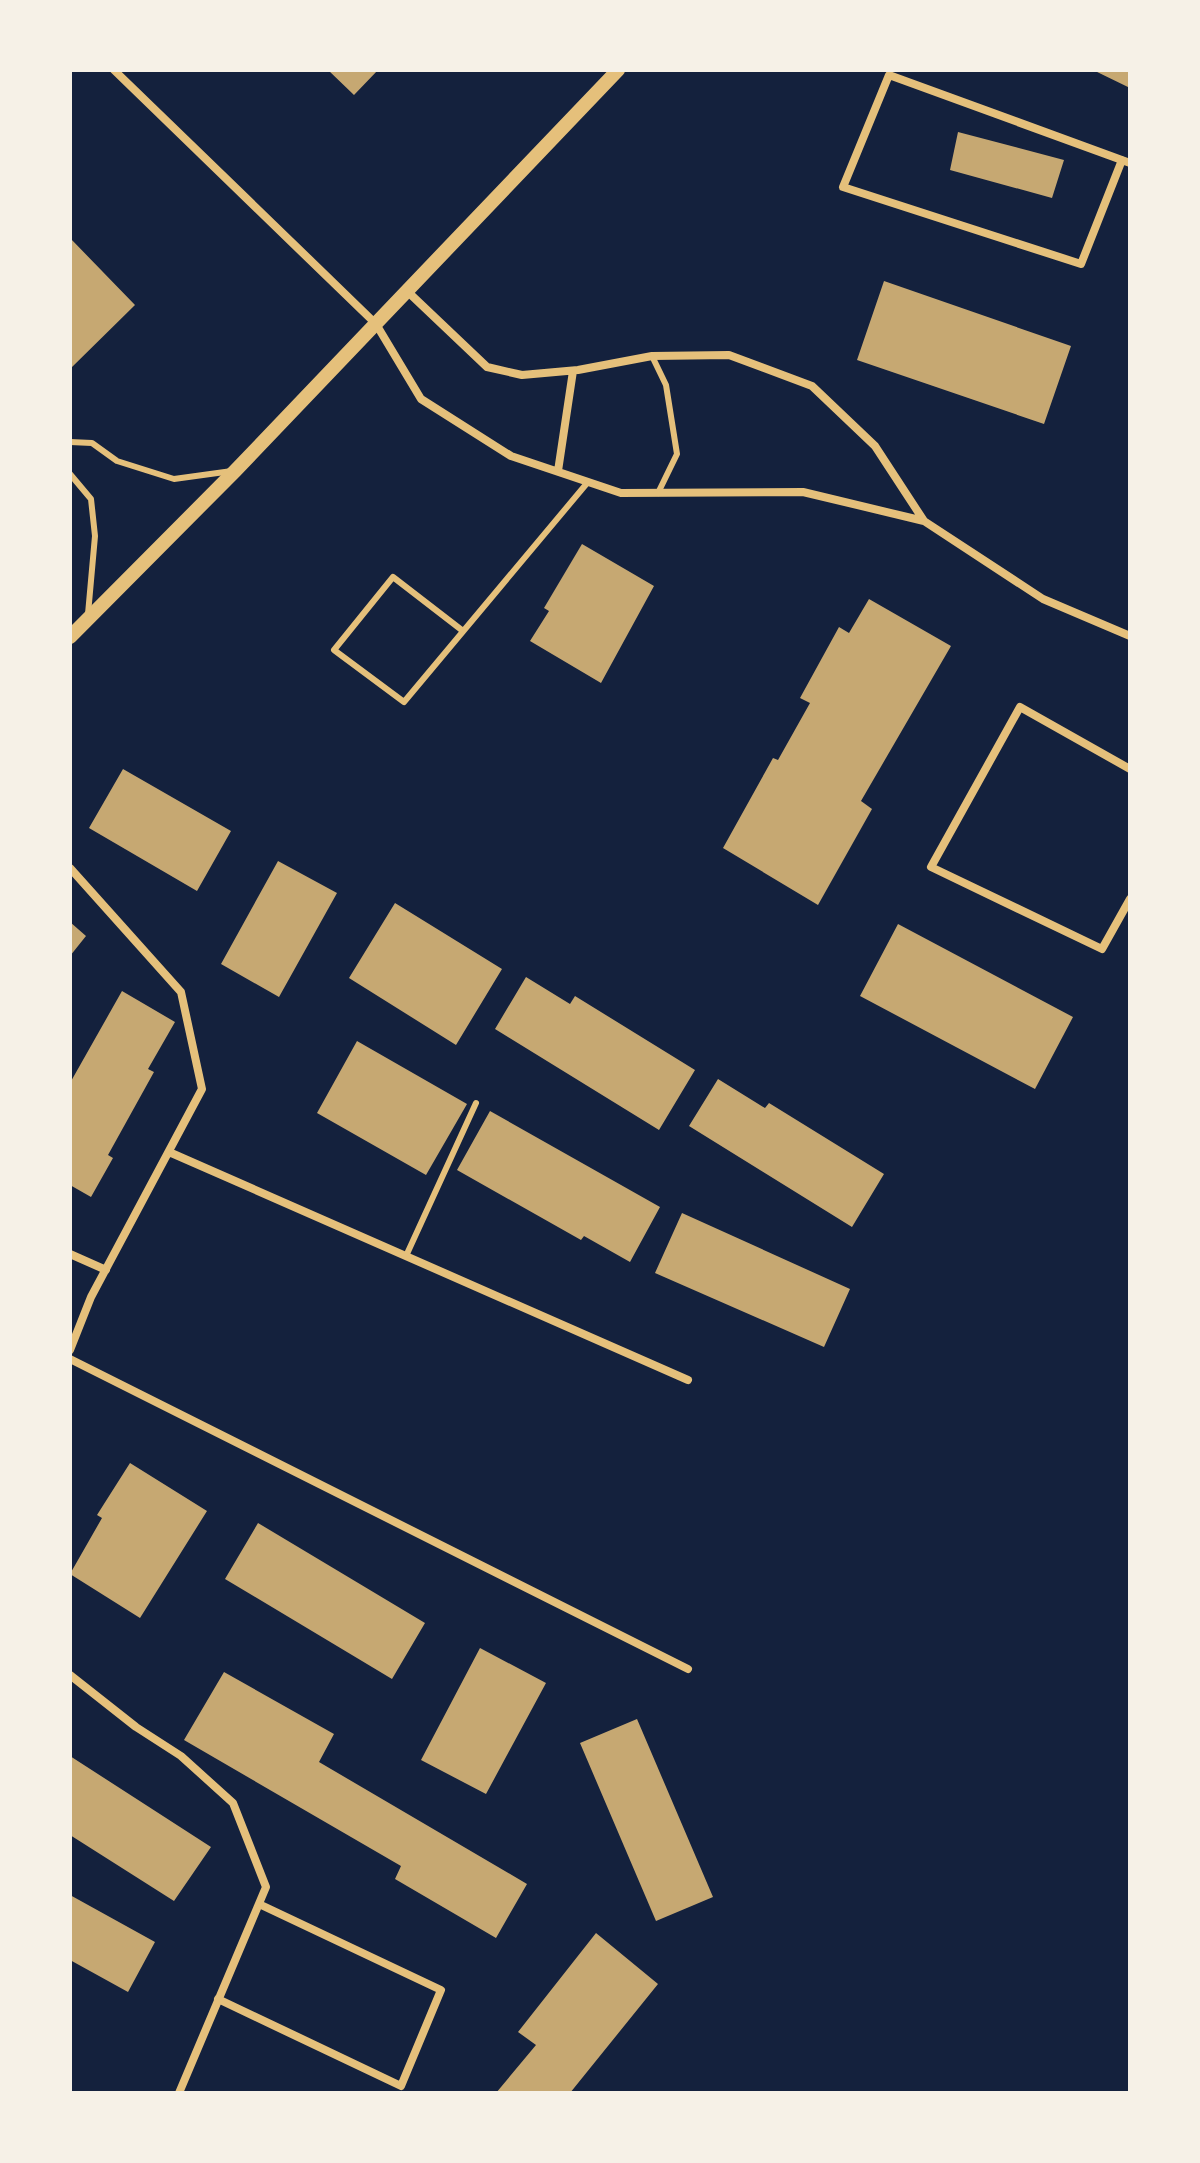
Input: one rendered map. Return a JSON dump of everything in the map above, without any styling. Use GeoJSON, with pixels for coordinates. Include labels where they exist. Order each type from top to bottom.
{"type":"FeatureCollection","features":[{"type":"Feature","properties":{"kind":"street"},"geometry":{"type":"LineString","coordinates":[[114,70],[376,324],[421,399],[511,456],[621,493],[803,492],[924,521],[1043,599],[1130,636]]}},
{"type":"Feature","properties":{"kind":"street"},"geometry":{"type":"LineString","coordinates":[[70,637],[235,471],[618,70]]}},
{"type":"Feature","properties":{"kind":"street"},"geometry":{"type":"LineString","coordinates":[[889,75],[1126,162],[1081,264],[843,187],[889,75]]}},
{"type":"Feature","properties":{"kind":"street"},"geometry":{"type":"LineString","coordinates":[[407,291],[487,367],[522,375],[573,371],[652,356],[729,355],[812,386],[875,446],[924,521]]}},
{"type":"Feature","properties":{"kind":"street"},"geometry":{"type":"LineString","coordinates":[[558,471],[573,371]]}},
{"type":"Feature","properties":{"kind":"street"},"geometry":{"type":"LineString","coordinates":[[1130,769],[1020,707],[931,867],[1102,949],[1130,899]]}},
{"type":"Feature","properties":{"kind":"street"},"geometry":{"type":"LineString","coordinates":[[70,868],[181,992],[202,1089],[106,1270],[70,1350]]}},
{"type":"Feature","properties":{"kind":"street"},"geometry":{"type":"LineString","coordinates":[[169,1152],[688,1380]]}},
{"type":"Feature","properties":{"kind":"street"},"geometry":{"type":"LineString","coordinates":[[70,1254],[106,1270]]}},
{"type":"Feature","properties":{"kind":"street"},"geometry":{"type":"LineString","coordinates":[[70,1359],[688,1669]]}},
{"type":"Feature","properties":{"kind":"street"},"geometry":{"type":"LineString","coordinates":[[70,1675],[136,1727],[181,1756],[233,1803],[266,1887],[179,2093]]}},
{"type":"Feature","properties":{"kind":"street"},"geometry":{"type":"LineString","coordinates":[[218,1999],[401,2086],[441,1990],[259,1904]]}},
{"type":"Feature","properties":{"kind":"lane"},"geometry":{"type":"LineString","coordinates":[[652,356],[666,385],[677,454],[658,493]]}},
{"type":"Feature","properties":{"kind":"lane"},"geometry":{"type":"LineString","coordinates":[[70,442],[92,443],[117,461],[174,479],[235,471]]}},
{"type":"Feature","properties":{"kind":"lane"},"geometry":{"type":"LineString","coordinates":[[70,474],[91,499],[95,536],[88,619]]}},
{"type":"Feature","properties":{"kind":"lane"},"geometry":{"type":"LineString","coordinates":[[463,631],[393,577],[334,650],[404,702],[588,482]]}},
{"type":"Feature","properties":{"kind":"lane"},"geometry":{"type":"LineString","coordinates":[[406,1256],[476,1103]]}},
{"type":"Feature","properties":{"kind":"building"},"geometry":{"type":"Polygon","coordinates":[[[328,70],[378,70],[354,95],[328,70]]]}},
{"type":"Feature","properties":{"kind":"building"},"geometry":{"type":"Polygon","coordinates":[[[1093,70],[1130,70],[1130,88],[1093,70]]]}},
{"type":"Feature","properties":{"kind":"building"},"geometry":{"type":"Polygon","coordinates":[[[958,132],[1064,160],[1052,198],[950,170],[958,132]]]}},
{"type":"Feature","properties":{"kind":"building"},"geometry":{"type":"Polygon","coordinates":[[[70,238],[135,305],[70,369],[70,238]]]}},
{"type":"Feature","properties":{"kind":"building"},"geometry":{"type":"Polygon","coordinates":[[[884,281],[1071,346],[1044,424],[857,360],[884,281]]]}},
{"type":"Feature","properties":{"kind":"building"},"geometry":{"type":"Polygon","coordinates":[[[582,544],[654,586],[601,683],[530,641],[549,611],[544,608],[582,544]]]}},
{"type":"Feature","properties":{"kind":"building"},"geometry":{"type":"Polygon","coordinates":[[[869,599],[951,646],[861,801],[872,809],[818,905],[723,848],[773,758],[778,760],[810,703],[800,698],[839,627],[849,633],[869,599]]]}},
{"type":"Feature","properties":{"kind":"building"},"geometry":{"type":"Polygon","coordinates":[[[123,769],[231,831],[197,891],[89,828],[123,769]]]}},
{"type":"Feature","properties":{"kind":"building"},"geometry":{"type":"Polygon","coordinates":[[[278,861],[337,893],[279,997],[221,964],[278,861]]]}},
{"type":"Feature","properties":{"kind":"building"},"geometry":{"type":"Polygon","coordinates":[[[395,903],[502,969],[456,1045],[349,978],[395,903]]]}},
{"type":"Feature","properties":{"kind":"building"},"geometry":{"type":"Polygon","coordinates":[[[70,922],[86,936],[70,956],[70,922]]]}},
{"type":"Feature","properties":{"kind":"building"},"geometry":{"type":"Polygon","coordinates":[[[898,924],[1073,1017],[1035,1089],[860,996],[898,924]]]}},
{"type":"Feature","properties":{"kind":"building"},"geometry":{"type":"Polygon","coordinates":[[[526,977],[570,1004],[575,996],[695,1070],[659,1130],[495,1029],[526,977]]]}},
{"type":"Feature","properties":{"kind":"building"},"geometry":{"type":"Polygon","coordinates":[[[122,991],[175,1022],[148,1069],[154,1072],[108,1155],[113,1158],[91,1197],[70,1185],[70,1083],[122,991]]]}},
{"type":"Feature","properties":{"kind":"building"},"geometry":{"type":"Polygon","coordinates":[[[357,1041],[467,1104],[426,1175],[317,1113],[357,1041]]]}},
{"type":"Feature","properties":{"kind":"building"},"geometry":{"type":"Polygon","coordinates":[[[718,1079],[765,1108],[769,1103],[884,1174],[852,1227],[689,1126],[718,1079]]]}},
{"type":"Feature","properties":{"kind":"building"},"geometry":{"type":"Polygon","coordinates":[[[490,1111],[660,1207],[630,1262],[584,1236],[581,1240],[457,1170],[490,1111]]]}},
{"type":"Feature","properties":{"kind":"building"},"geometry":{"type":"Polygon","coordinates":[[[682,1213],[850,1289],[824,1347],[655,1273],[682,1213]]]}},
{"type":"Feature","properties":{"kind":"building"},"geometry":{"type":"Polygon","coordinates":[[[130,1463],[207,1511],[140,1618],[70,1574],[102,1518],[97,1515],[130,1463]]]}},
{"type":"Feature","properties":{"kind":"building"},"geometry":{"type":"Polygon","coordinates":[[[258,1523],[425,1623],[392,1679],[225,1579],[258,1523]]]}},
{"type":"Feature","properties":{"kind":"building"},"geometry":{"type":"Polygon","coordinates":[[[480,1648],[546,1683],[486,1794],[421,1760],[480,1648]]]}},
{"type":"Feature","properties":{"kind":"building"},"geometry":{"type":"Polygon","coordinates":[[[224,1672],[334,1734],[319,1762],[527,1884],[496,1938],[395,1879],[401,1866],[184,1740],[224,1672]]]}},
{"type":"Feature","properties":{"kind":"building"},"geometry":{"type":"Polygon","coordinates":[[[637,1719],[713,1897],[656,1921],[580,1743],[637,1719]]]}},
{"type":"Feature","properties":{"kind":"building"},"geometry":{"type":"Polygon","coordinates":[[[70,1756],[211,1847],[174,1901],[70,1835],[70,1756]]]}},
{"type":"Feature","properties":{"kind":"building"},"geometry":{"type":"Polygon","coordinates":[[[70,1895],[155,1942],[128,1992],[70,1960],[70,1895]]]}},
{"type":"Feature","properties":{"kind":"building"},"geometry":{"type":"Polygon","coordinates":[[[596,1933],[658,1984],[570,2093],[496,2093],[536,2045],[518,2032],[596,1933]]]}}]}
